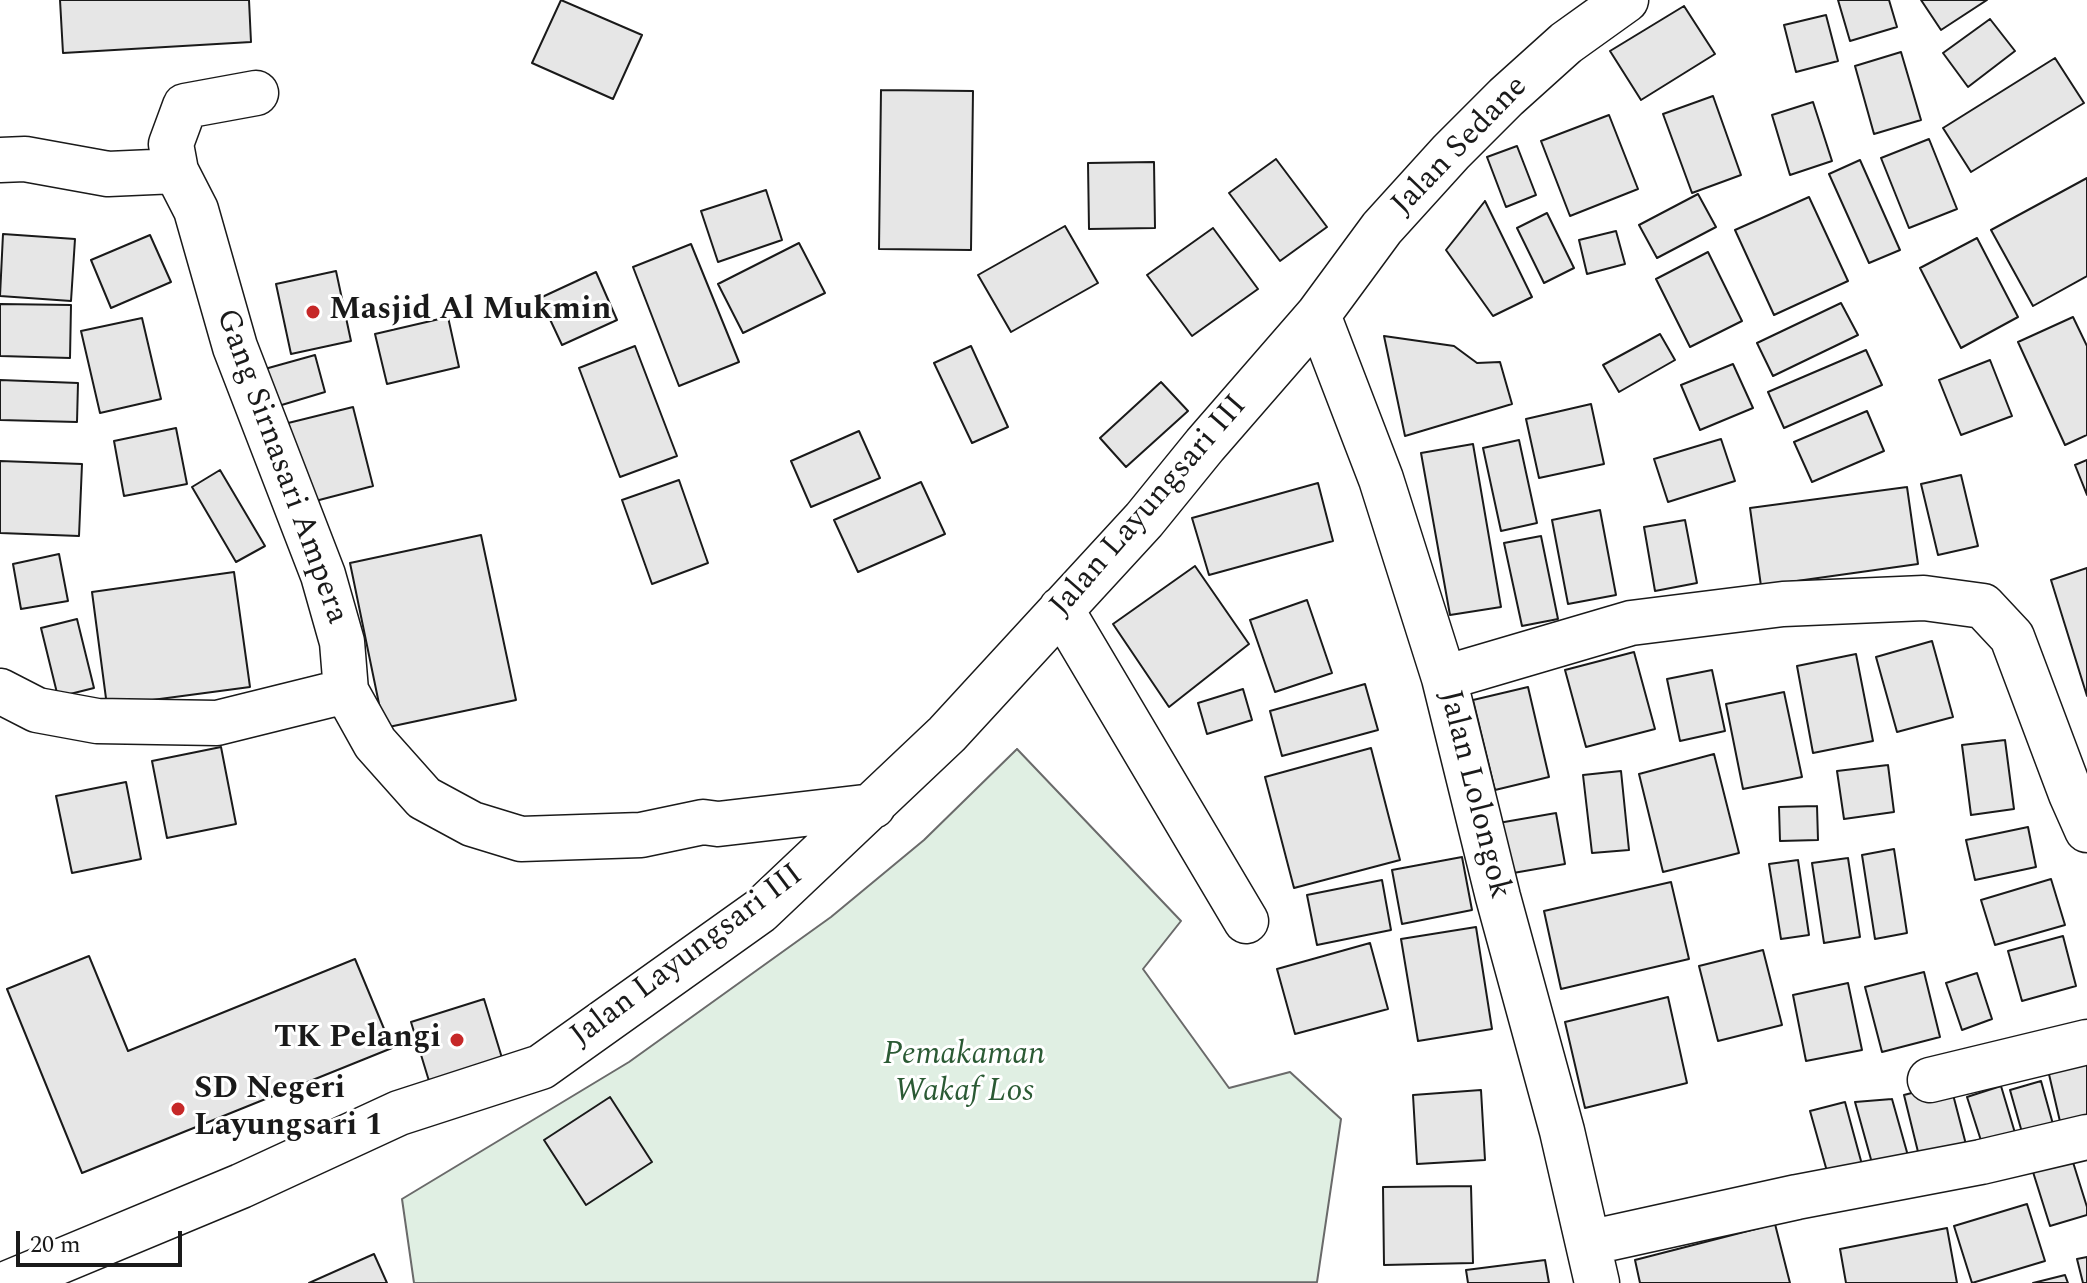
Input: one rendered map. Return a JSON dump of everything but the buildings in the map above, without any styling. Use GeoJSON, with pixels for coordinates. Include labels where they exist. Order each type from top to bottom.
{"type":"FeatureCollection","features":[{"type":"Feature","properties":{"kind":"street","name":"Jalan Sedane"},"geometry":{"type":"LineString","coordinates":[[1318,315],[1382,228],[1451,152],[1566,43],[1626,0]]}},
{"type":"Feature","properties":{"kind":"street"},"geometry":{"type":"LineString","coordinates":[[0,160],[25,159],[108,174],[176,171],[171,144],[185,106],[256,93]]}},
{"type":"Feature","properties":{"kind":"street","name":"Gang Sirnasari Ampera"},"geometry":{"type":"LineString","coordinates":[[176,171],[196,210],[235,347],[323,575],[342,642],[346,691],[375,743],[424,798],[472,824],[521,839],[641,835],[703,822],[718,824],[873,806]]}},
{"type":"Feature","properties":{"kind":"street","name":"Jalan Layungsari III"},"geometry":{"type":"LineString","coordinates":[[8,1283],[241,1186],[399,1113],[541,1067],[760,911],[947,734],[1144,520],[1318,315]]}},
{"type":"Feature","properties":{"kind":"street","name":"Jalan Lolongok"},"geometry":{"type":"LineString","coordinates":[[1318,315],[1381,479],[1444,678],[1498,897],[1562,1131],[1592,1263]]}},
{"type":"Feature","properties":{"kind":"street"},"geometry":{"type":"LineString","coordinates":[[1444,678],[1631,623],[1783,604],[1924,598],[1983,606],[2012,637],[2087,830]]}},
{"type":"Feature","properties":{"kind":"street"},"geometry":{"type":"LineString","coordinates":[[1061,609],[1246,921]]}},
{"type":"Feature","properties":{"kind":"street"},"geometry":{"type":"LineString","coordinates":[[0,691],[37,710],[97,721],[217,723],[346,691]]}},
{"type":"Feature","properties":{"kind":"street"},"geometry":{"type":"LineString","coordinates":[[1930,1080],[2087,1042]]}},
{"type":"Feature","properties":{"kind":"street"},"geometry":{"type":"LineString","coordinates":[[1592,1263],[1797,1197],[1981,1162],[2087,1137]]}},
{"type":"Feature","properties":{"kind":"green space","name":"Pemakaman Wakaf Los"},"geometry":{"type":"Polygon","coordinates":[[[1017,749],[1181,921],[1143,969],[1229,1088],[1290,1072],[1341,1119],[1317,1282],[414,1283],[402,1199],[629,1062],[831,917],[924,840],[1017,749]]]}},
{"type":"Feature","properties":{"kind":"place","name":"Masjid Al Mukmin"},"geometry":{"type":"Point","coordinates":[313,312]}},
{"type":"Feature","properties":{"kind":"place","name":"TK Pelangi"},"geometry":{"type":"Point","coordinates":[457,1040]}},
{"type":"Feature","properties":{"kind":"place","name":"SD Negeri Layungsari 1"},"geometry":{"type":"Point","coordinates":[178,1109]}}]}
